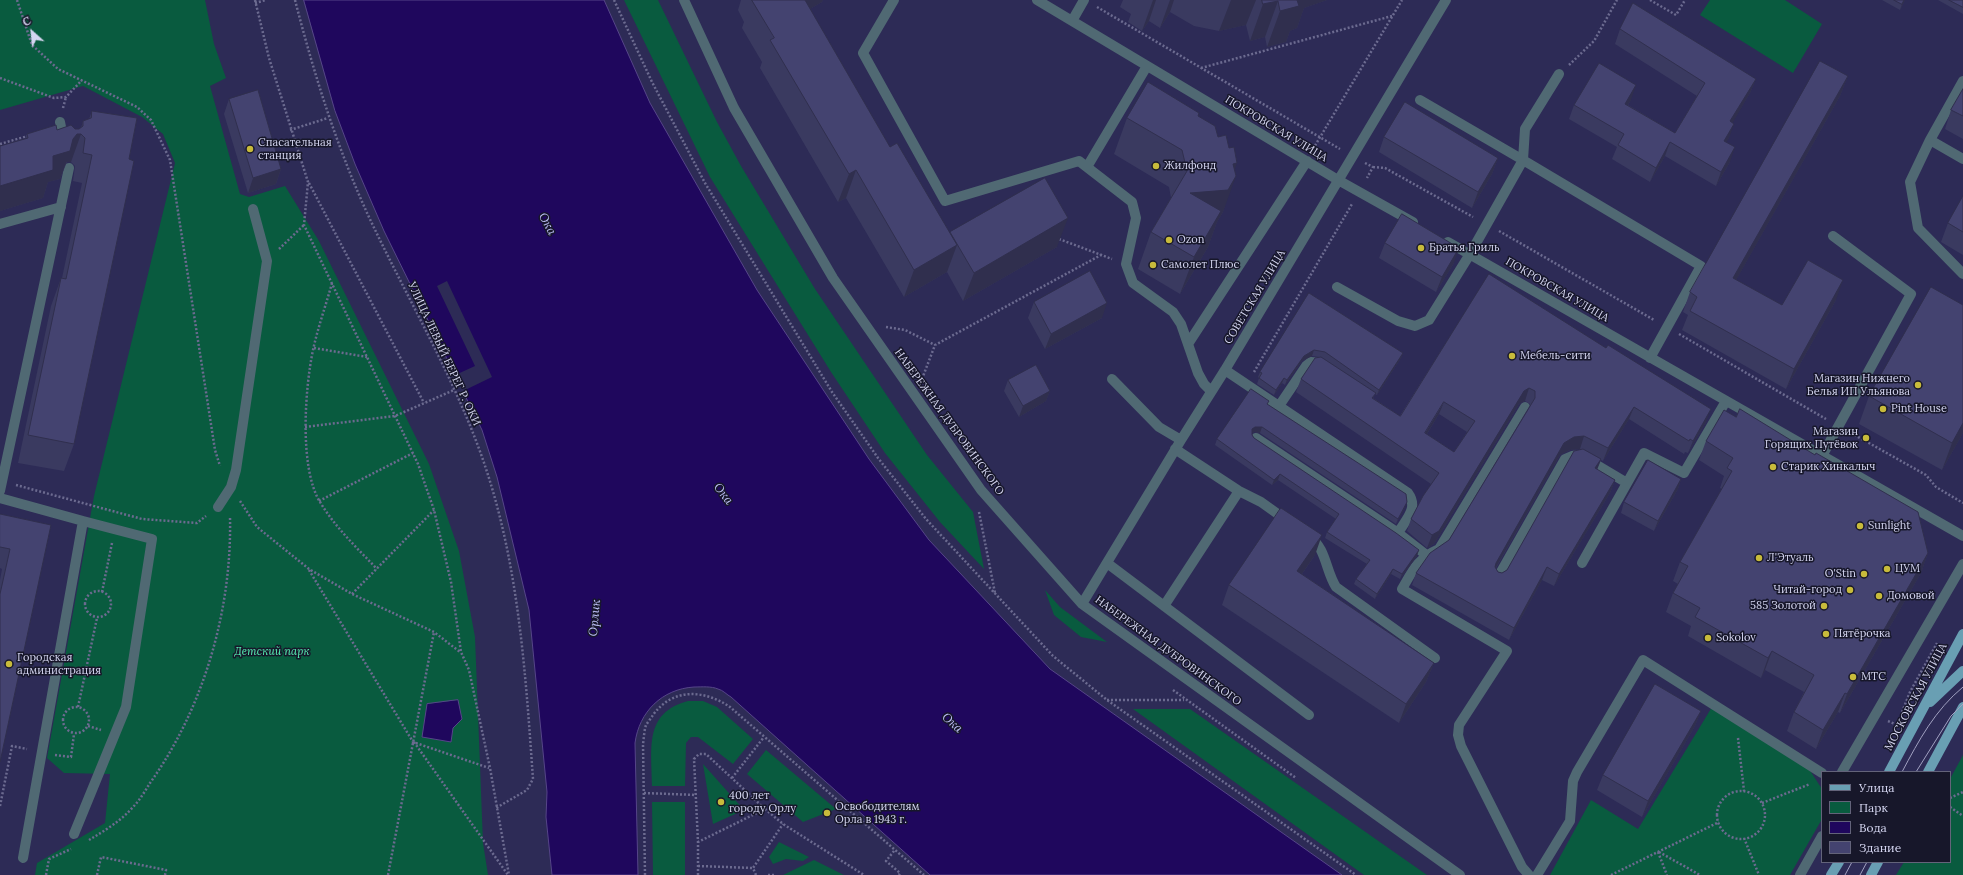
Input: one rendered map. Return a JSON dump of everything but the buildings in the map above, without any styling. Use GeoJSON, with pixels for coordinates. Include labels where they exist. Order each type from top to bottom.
{"type":"FeatureCollection","features":[{"type":"Feature","properties":{"kind":"main road","name":"МОСКОВСКАЯ УЛИЦА"},"geometry":{"type":"LineString","coordinates":[[1891,771],[1963,634]]}},
{"type":"Feature","properties":{"kind":"main road"},"geometry":{"type":"LineString","coordinates":[[1922,709],[1963,671]]}},
{"type":"Feature","properties":{"kind":"main road"},"geometry":{"type":"LineString","coordinates":[[1929,771],[1963,707]]}},
{"type":"Feature","properties":{"kind":"main road"},"geometry":{"type":"LineString","coordinates":[[1947,737],[1963,724]]}},
{"type":"Feature","properties":{"kind":"main road"},"geometry":{"type":"LineString","coordinates":[[1831,875],[1838,863]]}},
{"type":"Feature","properties":{"kind":"main road"},"geometry":{"type":"LineString","coordinates":[[1871,875],[1877,863]]}},
{"type":"Feature","properties":{"kind":"street","name":"НАБЕРЕЖНАЯ ДУБРОВИНСКОГО"},"geometry":{"type":"LineString","coordinates":[[684,0],[734,108],[833,278],[981,490],[1082,604],[1460,875]]}},
{"type":"Feature","properties":{"kind":"street"},"geometry":{"type":"LineString","coordinates":[[894,0],[863,53],[945,201],[1079,161],[1132,202],[1136,218],[1126,264],[1134,283],[1173,312],[1181,324],[1198,373],[1204,384],[1211,391]]}},
{"type":"Feature","properties":{"kind":"street","name":"ПОКРОВСКАЯ УЛИЦА"},"geometry":{"type":"LineString","coordinates":[[1038,0],[1338,180],[1422,227]]}},
{"type":"Feature","properties":{"kind":"street","name":"СОВЕТСКАЯ УЛИЦА"},"geometry":{"type":"LineString","coordinates":[[1082,604],[1175,449],[1225,370],[1446,0]]}},
{"type":"Feature","properties":{"kind":"street"},"geometry":{"type":"LineString","coordinates":[[1072,21],[1088,2]]}},
{"type":"Feature","properties":{"kind":"street"},"geometry":{"type":"LineString","coordinates":[[1087,167],[1147,66]]}},
{"type":"Feature","properties":{"kind":"street"},"geometry":{"type":"LineString","coordinates":[[1337,287],[1398,321],[1415,326],[1429,320],[1470,254],[1523,160],[1525,129],[1559,74]]}},
{"type":"Feature","properties":{"kind":"street"},"geometry":{"type":"LineString","coordinates":[[1963,81],[1930,140],[1910,182],[1918,228],[1963,274]]}},
{"type":"Feature","properties":{"kind":"street"},"geometry":{"type":"LineString","coordinates":[[1420,100],[1701,266],[1650,358]]}},
{"type":"Feature","properties":{"kind":"street"},"geometry":{"type":"LineString","coordinates":[[60,122],[66,151]]}},
{"type":"Feature","properties":{"kind":"street"},"geometry":{"type":"LineString","coordinates":[[1930,140],[1963,159]]}},
{"type":"Feature","properties":{"kind":"street"},"geometry":{"type":"LineString","coordinates":[[1188,344],[1306,161]]}},
{"type":"Feature","properties":{"kind":"street"},"geometry":{"type":"LineString","coordinates":[[1,486],[70,168]]}},
{"type":"Feature","properties":{"kind":"street"},"geometry":{"type":"LineString","coordinates":[[0,224],[61,207]]}},
{"type":"Feature","properties":{"kind":"street"},"geometry":{"type":"LineString","coordinates":[[218,507],[231,487],[236,470],[267,261],[252,209]]}},
{"type":"Feature","properties":{"kind":"street"},"geometry":{"type":"LineString","coordinates":[[1822,456],[1911,294],[1833,236]]}},
{"type":"Feature","properties":{"kind":"street","name":"ПОКРОВСКАЯ УЛИЦА"},"geometry":{"type":"LineString","coordinates":[[1442,238],[1963,536]]}},
{"type":"Feature","properties":{"kind":"street"},"geometry":{"type":"LineString","coordinates":[[1279,406],[1306,366],[1311,362],[1318,363],[1336,375]]}},
{"type":"Feature","properties":{"kind":"street"},"geometry":{"type":"LineString","coordinates":[[1225,370],[1408,493],[1414,506],[1398,533]]}},
{"type":"Feature","properties":{"kind":"street"},"geometry":{"type":"LineString","coordinates":[[1112,379],[1159,427],[1181,440]]}},
{"type":"Feature","properties":{"kind":"street"},"geometry":{"type":"LineString","coordinates":[[1582,563],[1644,453],[1684,473],[1726,401]]}},
{"type":"Feature","properties":{"kind":"street"},"geometry":{"type":"LineString","coordinates":[[1525,407],[1439,549],[1426,554],[1417,564],[1402,589],[1506,651],[1459,725],[1458,735],[1461,746],[1522,867],[1529,875]]}},
{"type":"Feature","properties":{"kind":"street"},"geometry":{"type":"LineString","coordinates":[[1256,438],[1398,533],[1426,554]]}},
{"type":"Feature","properties":{"kind":"street"},"geometry":{"type":"LineString","coordinates":[[1175,449],[1239,491],[1261,502],[1315,541],[1321,550],[1336,588],[1435,658]]}},
{"type":"Feature","properties":{"kind":"street"},"geometry":{"type":"LineString","coordinates":[[1497,579],[1565,459],[1572,456],[1580,456],[1627,483]]}},
{"type":"Feature","properties":{"kind":"street"},"geometry":{"type":"LineString","coordinates":[[1164,606],[1239,491]]}},
{"type":"Feature","properties":{"kind":"street"},"geometry":{"type":"LineString","coordinates":[[0,498],[152,539],[126,707],[74,834]]}},
{"type":"Feature","properties":{"kind":"street"},"geometry":{"type":"LineString","coordinates":[[23,858],[83,521]]}},
{"type":"Feature","properties":{"kind":"street"},"geometry":{"type":"LineString","coordinates":[[1107,563],[1310,715]]}},
{"type":"Feature","properties":{"kind":"street"},"geometry":{"type":"LineString","coordinates":[[1843,771],[1963,564]]}},
{"type":"Feature","properties":{"kind":"street"},"geometry":{"type":"LineString","coordinates":[[1537,875],[1570,821],[1574,781],[1577,772],[1643,660],[1821,772]]}},
{"type":"Feature","properties":{"kind":"street"},"geometry":{"type":"LineString","coordinates":[[1800,875],[1821,838]]}},
{"type":"Feature","properties":{"kind":"path"},"geometry":{"type":"LineString","coordinates":[[17,0],[32,45],[58,69],[137,107],[151,120],[170,160],[215,450],[222,474],[257,527],[308,569],[352,594],[434,632],[461,652]]}},
{"type":"Feature","properties":{"kind":"path"},"geometry":{"type":"LineString","coordinates":[[266,0],[255,1],[269,58],[290,130],[308,182],[424,403]]}},
{"type":"Feature","properties":{"kind":"path","name":"УЛИЦА ЛЕВЫЙ БЕРЕГ Р. ОКИ"},"geometry":{"type":"LineString","coordinates":[[295,0],[311,62],[328,118],[346,165],[368,214],[454,390],[478,446],[500,518],[519,607],[533,779],[527,790],[496,808]]}},
{"type":"Feature","properties":{"kind":"path"},"geometry":{"type":"LineString","coordinates":[[614,0],[652,82],[705,183],[832,392],[878,458],[926,519],[1053,656],[1106,700],[1356,875]]}},
{"type":"Feature","properties":{"kind":"path"},"geometry":{"type":"LineString","coordinates":[[1306,161],[1402,0]]}},
{"type":"Feature","properties":{"kind":"path"},"geometry":{"type":"LineString","coordinates":[[1559,74],[1594,40],[1617,0]]}},
{"type":"Feature","properties":{"kind":"path"},"geometry":{"type":"LineString","coordinates":[[1650,0],[1676,15],[1686,0]]}},
{"type":"Feature","properties":{"kind":"path"},"geometry":{"type":"LineString","coordinates":[[1088,2],[1352,157],[1373,167],[1247,385]]}},
{"type":"Feature","properties":{"kind":"path"},"geometry":{"type":"LineString","coordinates":[[1201,68],[1392,16]]}},
{"type":"Feature","properties":{"kind":"path"},"geometry":{"type":"LineString","coordinates":[[0,78],[54,98],[66,97],[82,80]]}},
{"type":"Feature","properties":{"kind":"path"},"geometry":{"type":"LineString","coordinates":[[290,130],[328,118]]}},
{"type":"Feature","properties":{"kind":"path"},"geometry":{"type":"LineString","coordinates":[[0,144],[24,136],[32,136]]}},
{"type":"Feature","properties":{"kind":"path"},"geometry":{"type":"LineString","coordinates":[[308,182],[304,225],[413,453],[434,510],[450,582],[461,652],[469,670],[490,768],[508,875]]}},
{"type":"Feature","properties":{"kind":"path"},"geometry":{"type":"LineString","coordinates":[[267,261],[304,225]]}},
{"type":"Feature","properties":{"kind":"path"},"geometry":{"type":"LineString","coordinates":[[1055,232],[1059,238],[1126,264]]}},
{"type":"Feature","properties":{"kind":"path"},"geometry":{"type":"LineString","coordinates":[[915,397],[935,345],[1101,255]]}},
{"type":"Feature","properties":{"kind":"path"},"geometry":{"type":"LineString","coordinates":[[332,283],[314,348],[305,427],[310,475],[319,501],[336,525],[376,569]]}},
{"type":"Feature","properties":{"kind":"path"},"geometry":{"type":"LineString","coordinates":[[863,323],[905,330],[935,345]]}},
{"type":"Feature","properties":{"kind":"path"},"geometry":{"type":"LineString","coordinates":[[314,348],[367,357]]}},
{"type":"Feature","properties":{"kind":"path"},"geometry":{"type":"LineString","coordinates":[[305,427],[395,416],[454,390]]}},
{"type":"Feature","properties":{"kind":"path"},"geometry":{"type":"LineString","coordinates":[[319,501],[413,453]]}},
{"type":"Feature","properties":{"kind":"path"},"geometry":{"type":"LineString","coordinates":[[1,486],[142,519],[197,523]]}},
{"type":"Feature","properties":{"kind":"path"},"geometry":{"type":"LineString","coordinates":[[352,594],[434,510]]}},
{"type":"Feature","properties":{"kind":"path"},"geometry":{"type":"LineString","coordinates":[[984,515],[979,510],[995,594]]}},
{"type":"Feature","properties":{"kind":"path"},"geometry":{"type":"LineString","coordinates":[[85,842],[108,829],[133,808],[165,762],[198,697],[219,623],[229,561],[230,515]]}},
{"type":"Feature","properties":{"kind":"path"},"geometry":{"type":"LineString","coordinates":[[102,592],[115,530]]}},
{"type":"Feature","properties":{"kind":"path"},"geometry":{"type":"LineString","coordinates":[[308,569],[413,742],[508,875]]}},
{"type":"Feature","properties":{"kind":"path"},"geometry":{"type":"LineString","coordinates":[[102,592],[111,600],[111,608],[106,616],[97,618],[87,611],[85,603],[92,593],[102,592]]}},
{"type":"Feature","properties":{"kind":"path"},"geometry":{"type":"LineString","coordinates":[[78,707],[97,618]]}},
{"type":"Feature","properties":{"kind":"path"},"geometry":{"type":"LineString","coordinates":[[388,875],[434,632]]}},
{"type":"Feature","properties":{"kind":"path"},"geometry":{"type":"LineString","coordinates":[[1167,685],[1185,700],[1298,780]]}},
{"type":"Feature","properties":{"kind":"path"},"geometry":{"type":"LineString","coordinates":[[646,875],[643,744],[646,725],[657,710],[673,697],[685,694],[697,694],[717,698],[730,707],[894,851],[924,875]]}},
{"type":"Feature","properties":{"kind":"path"},"geometry":{"type":"LineString","coordinates":[[1106,700],[1185,700]]}},
{"type":"Feature","properties":{"kind":"path"},"geometry":{"type":"LineString","coordinates":[[78,707],[88,715],[88,724],[83,731],[74,734],[64,727],[62,718],[70,709],[78,707]]}},
{"type":"Feature","properties":{"kind":"path"},"geometry":{"type":"LineString","coordinates":[[1736,718],[1744,791]]}},
{"type":"Feature","properties":{"kind":"path"},"geometry":{"type":"LineString","coordinates":[[732,778],[764,737]]}},
{"type":"Feature","properties":{"kind":"path"},"geometry":{"type":"LineString","coordinates":[[413,742],[490,768]]}},
{"type":"Feature","properties":{"kind":"path"},"geometry":{"type":"LineString","coordinates":[[698,875],[694,759],[699,754],[706,754],[783,824],[864,875]]}},
{"type":"Feature","properties":{"kind":"path"},"geometry":{"type":"LineString","coordinates":[[1762,803],[1815,782]]}},
{"type":"Feature","properties":{"kind":"path"},"geometry":{"type":"LineString","coordinates":[[1744,791],[1751,793],[1762,803],[1765,817],[1759,831],[1744,838],[1728,834],[1719,822],[1718,813],[1724,799],[1736,792],[1744,791]]}},
{"type":"Feature","properties":{"kind":"path"},"geometry":{"type":"LineString","coordinates":[[1951,798],[1963,792]]}},
{"type":"Feature","properties":{"kind":"path"},"geometry":{"type":"LineString","coordinates":[[644,793],[696,795]]}},
{"type":"Feature","properties":{"kind":"path"},"geometry":{"type":"LineString","coordinates":[[1951,808],[1963,816]]}},
{"type":"Feature","properties":{"kind":"path"},"geometry":{"type":"LineString","coordinates":[[698,842],[765,809]]}},
{"type":"Feature","properties":{"kind":"path"},"geometry":{"type":"LineString","coordinates":[[1611,875],[1719,822]]}},
{"type":"Feature","properties":{"kind":"path"},"geometry":{"type":"LineString","coordinates":[[753,868],[783,824]]}},
{"type":"Feature","properties":{"kind":"path"},"geometry":{"type":"LineString","coordinates":[[1744,838],[1759,875]]}},
{"type":"Feature","properties":{"kind":"path"},"geometry":{"type":"LineString","coordinates":[[46,875],[50,859],[73,848]]}},
{"type":"Feature","properties":{"kind":"path"},"geometry":{"type":"LineString","coordinates":[[894,851],[886,861],[900,873],[899,875]]}},
{"type":"Feature","properties":{"kind":"path"},"geometry":{"type":"LineString","coordinates":[[1658,852],[1667,875]]}},
{"type":"Feature","properties":{"kind":"path"},"geometry":{"type":"LineString","coordinates":[[1658,852],[1700,875]]}},
{"type":"Feature","properties":{"kind":"path"},"geometry":{"type":"LineString","coordinates":[[97,875],[100,857],[166,870],[165,875]]}},
{"type":"Feature","properties":{"kind":"path"},"geometry":{"type":"LineString","coordinates":[[698,866],[753,868]]}},
{"type":"Feature","properties":{"kind":"path"},"geometry":{"type":"LineString","coordinates":[[753,868],[756,875]]}},
{"type":"Feature","properties":{"kind":"path"},"geometry":{"type":"LineString","coordinates":[[768,875],[776,875]]}},
{"type":"Feature","properties":{"kind":"green space","name":"Детский парк"},"geometry":{"type":"Polygon","coordinates":[[[0,0],[205,0],[214,44],[226,78],[210,86],[240,194],[249,197],[285,186],[319,241],[429,464],[459,551],[475,637],[483,843],[488,875],[35,875],[37,863],[105,823],[110,774],[64,773],[47,758],[94,496],[175,163],[163,134],[142,117],[83,86],[0,110],[0,0]]]}},
{"type":"Feature","properties":{"kind":"green space"},"geometry":{"type":"Polygon","coordinates":[[[624,0],[658,0],[717,122],[741,166],[815,289],[927,455],[973,512],[984,569],[940,522],[885,453],[831,372],[710,177],[624,0]]]}},
{"type":"Feature","properties":{"kind":"green space"},"geometry":{"type":"Polygon","coordinates":[[[1710,0],[1785,0],[1822,24],[1793,73],[1700,15],[1710,0]]]}},
{"type":"Feature","properties":{"kind":"green space"},"geometry":{"type":"Polygon","coordinates":[[[1045,590],[1060,607],[1107,642],[1081,637],[1054,615],[1045,590]]]}},
{"type":"Feature","properties":{"kind":"green space"},"geometry":{"type":"Polygon","coordinates":[[[688,701],[703,701],[717,707],[753,739],[733,764],[698,737],[691,737],[686,743],[685,786],[652,786],[652,746],[653,734],[657,723],[663,714],[688,701]]]}},
{"type":"Feature","properties":{"kind":"green space"},"geometry":{"type":"Polygon","coordinates":[[[1712,707],[1807,766],[1821,787],[1821,821],[1790,875],[1550,875],[1591,800],[1638,829],[1712,707]]]}},
{"type":"Feature","properties":{"kind":"green space"},"geometry":{"type":"Polygon","coordinates":[[[1133,709],[1190,709],[1427,875],[1364,875],[1133,709]]]}},
{"type":"Feature","properties":{"kind":"green space"},"geometry":{"type":"Polygon","coordinates":[[[766,750],[836,809],[803,822],[747,774],[766,750]]]}},
{"type":"Feature","properties":{"kind":"green space"},"geometry":{"type":"Polygon","coordinates":[[[1963,755],[1963,875],[1896,875],[1903,863],[1951,863],[1951,777],[1963,755]]]}},
{"type":"Feature","properties":{"kind":"green space"},"geometry":{"type":"Polygon","coordinates":[[[703,764],[744,810],[713,824],[703,764]]]}},
{"type":"Feature","properties":{"kind":"green space"},"geometry":{"type":"Polygon","coordinates":[[[652,802],[685,802],[685,875],[653,875],[652,802]]]}},
{"type":"Feature","properties":{"kind":"green space"},"geometry":{"type":"Polygon","coordinates":[[[779,842],[809,857],[803,861],[786,859],[773,864],[769,857],[779,842]]]}},
{"type":"Feature","properties":{"kind":"green space"},"geometry":{"type":"Polygon","coordinates":[[[814,860],[844,875],[783,875],[814,860]]]}},
{"type":"Feature","properties":{"kind":"water"},"geometry":{"type":"Polygon","coordinates":[[[304,0],[604,0],[650,103],[757,290],[869,459],[929,540],[1050,669],[1342,875],[930,875],[731,697],[723,691],[712,687],[694,687],[672,692],[662,697],[647,712],[641,721],[637,732],[635,743],[638,875],[552,875],[546,817],[547,792],[529,610],[497,477],[482,430],[384,231],[355,164],[335,111],[304,0]]]}},
{"type":"Feature","properties":{"kind":"water"},"geometry":{"type":"Polygon","coordinates":[[[458,700],[462,719],[453,728],[451,742],[422,737],[427,704],[458,700]]]}},
{"type":"Feature","properties":{"kind":"pier"},"geometry":{"type":"Polygon","coordinates":[[[447,281],[492,377],[461,392],[453,376],[475,366],[437,286],[447,281]]]}},
{"type":"Feature","properties":{"kind":"tram line"},"geometry":{"type":"LineString","coordinates":[[1903,771],[1928,726],[1944,705],[1963,687]]}},
{"type":"Feature","properties":{"kind":"tram line"},"geometry":{"type":"LineString","coordinates":[[1917,771],[1951,716],[1963,704]]}},
{"type":"Feature","properties":{"kind":"tram line"},"geometry":{"type":"LineString","coordinates":[[1845,875],[1851,863]]}},
{"type":"Feature","properties":{"kind":"tram line"},"geometry":{"type":"LineString","coordinates":[[1860,875],[1866,863]]}},
{"type":"Feature","properties":{"kind":"place","name":"Спасательная станция"},"geometry":{"type":"Point","coordinates":[250,149]}},
{"type":"Feature","properties":{"kind":"place","name":"Жилфонд"},"geometry":{"type":"Point","coordinates":[1156,166]}},
{"type":"Feature","properties":{"kind":"place","name":"Ozon"},"geometry":{"type":"Point","coordinates":[1169,240]}},
{"type":"Feature","properties":{"kind":"place","name":"Братья Гриль"},"geometry":{"type":"Point","coordinates":[1421,248]}},
{"type":"Feature","properties":{"kind":"place","name":"Самолет Плюс"},"geometry":{"type":"Point","coordinates":[1153,265]}},
{"type":"Feature","properties":{"kind":"place","name":"Мебель-сити"},"geometry":{"type":"Point","coordinates":[1512,356]}},
{"type":"Feature","properties":{"kind":"place","name":"Магазин Нижнего Белья ИП Ульянова"},"geometry":{"type":"Point","coordinates":[1918,385]}},
{"type":"Feature","properties":{"kind":"place","name":"Pint House"},"geometry":{"type":"Point","coordinates":[1883,409]}},
{"type":"Feature","properties":{"kind":"place","name":"Магазин Горящих Путёвок"},"geometry":{"type":"Point","coordinates":[1866,438]}},
{"type":"Feature","properties":{"kind":"place","name":"Старик Хинкалыч"},"geometry":{"type":"Point","coordinates":[1773,467]}},
{"type":"Feature","properties":{"kind":"place","name":"Sunlight"},"geometry":{"type":"Point","coordinates":[1860,526]}},
{"type":"Feature","properties":{"kind":"place","name":"Л'Этуаль"},"geometry":{"type":"Point","coordinates":[1759,558]}},
{"type":"Feature","properties":{"kind":"place","name":"ЦУМ"},"geometry":{"type":"Point","coordinates":[1887,569]}},
{"type":"Feature","properties":{"kind":"place","name":"O'Stin"},"geometry":{"type":"Point","coordinates":[1864,574]}},
{"type":"Feature","properties":{"kind":"place","name":"Читай-город"},"geometry":{"type":"Point","coordinates":[1850,590]}},
{"type":"Feature","properties":{"kind":"place","name":"Домовой"},"geometry":{"type":"Point","coordinates":[1879,596]}},
{"type":"Feature","properties":{"kind":"place","name":"585 Золотой"},"geometry":{"type":"Point","coordinates":[1824,606]}},
{"type":"Feature","properties":{"kind":"place","name":"Пятёрочка"},"geometry":{"type":"Point","coordinates":[1826,634]}},
{"type":"Feature","properties":{"kind":"place","name":"Sokolov"},"geometry":{"type":"Point","coordinates":[1708,638]}},
{"type":"Feature","properties":{"kind":"place","name":"Городская администрация"},"geometry":{"type":"Point","coordinates":[9,664]}},
{"type":"Feature","properties":{"kind":"place","name":"МТС"},"geometry":{"type":"Point","coordinates":[1853,677]}},
{"type":"Feature","properties":{"kind":"place","name":"400 лет городу Орлу"},"geometry":{"type":"Point","coordinates":[721,802]}},
{"type":"Feature","properties":{"kind":"place","name":"Освободителям Орла в 1943 г."},"geometry":{"type":"Point","coordinates":[827,813]}},
{"type":"Feature","properties":{"kind":"water label","name":"Ока"},"geometry":{"type":"Point","coordinates":[547,224]}},
{"type":"Feature","properties":{"kind":"water label","name":"Ока"},"geometry":{"type":"Point","coordinates":[723,494]}},
{"type":"Feature","properties":{"kind":"water label","name":"Орлик"},"geometry":{"type":"Point","coordinates":[595,618]}},
{"type":"Feature","properties":{"kind":"water label","name":"Ока"},"geometry":{"type":"Point","coordinates":[952,723]}}]}
